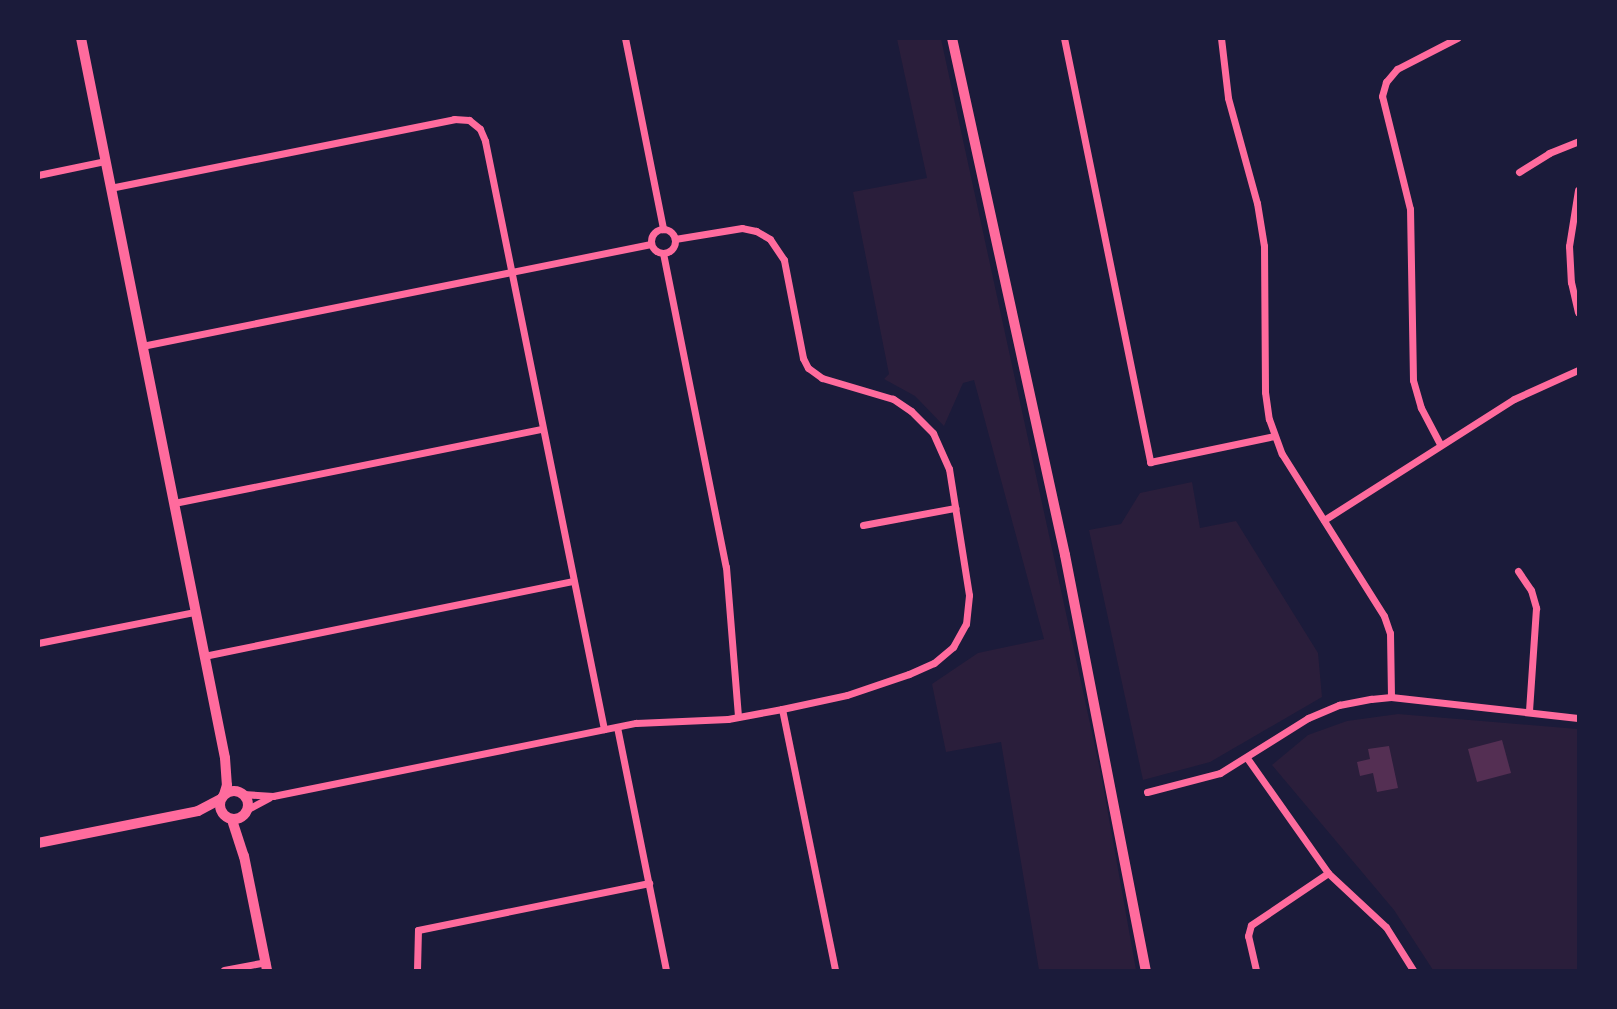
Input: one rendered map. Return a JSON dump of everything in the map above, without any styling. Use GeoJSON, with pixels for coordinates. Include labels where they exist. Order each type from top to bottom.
{"type":"FeatureCollection","features":[{"type":"Feature","properties":{"kind":"main road"},"geometry":{"type":"LineString","coordinates":[[952,38],[1070,581],[1146,971]]}},
{"type":"Feature","properties":{"kind":"street"},"geometry":{"type":"LineString","coordinates":[[81,38],[225,758],[227,785],[222,797],[221,812]]}},
{"type":"Feature","properties":{"kind":"street"},"geometry":{"type":"LineString","coordinates":[[625,38],[663,229]]}},
{"type":"Feature","properties":{"kind":"street"},"geometry":{"type":"LineString","coordinates":[[1064,38],[1150,462],[1274,436]]}},
{"type":"Feature","properties":{"kind":"street"},"geometry":{"type":"LineString","coordinates":[[1220,38],[1228,99],[1257,203],[1265,246],[1265,392],[1274,436],[1388,625],[1391,697]]}},
{"type":"Feature","properties":{"kind":"street"},"geometry":{"type":"LineString","coordinates":[[1440,444],[1421,408],[1413,380],[1410,209],[1382,96],[1386,82],[1397,69],[1457,38]]}},
{"type":"Feature","properties":{"kind":"street"},"geometry":{"type":"LineString","coordinates":[[110,188],[454,119],[469,120],[480,129],[485,141],[604,729]]}},
{"type":"Feature","properties":{"kind":"street"},"geometry":{"type":"LineString","coordinates":[[1518,172],[1577,141],[1578,152]]}},
{"type":"Feature","properties":{"kind":"street"},"geometry":{"type":"LineString","coordinates":[[38,175],[105,161]]}},
{"type":"Feature","properties":{"kind":"street"},"geometry":{"type":"LineString","coordinates":[[1578,190],[1569,246],[1571,282],[1578,312]]}},
{"type":"Feature","properties":{"kind":"street"},"geometry":{"type":"LineString","coordinates":[[198,811],[222,797],[239,792],[273,796],[604,729],[738,718],[782,709],[867,688],[925,667],[947,653],[962,633],[969,607],[945,457],[925,424],[893,399],[822,378],[808,368],[803,358],[784,260],[770,240],[756,231],[742,228],[675,239]]}},
{"type":"Feature","properties":{"kind":"street"},"geometry":{"type":"LineString","coordinates":[[663,229],[672,233],[675,239],[672,249],[663,253],[651,244],[654,233],[663,229]]}},
{"type":"Feature","properties":{"kind":"street"},"geometry":{"type":"LineString","coordinates":[[142,346],[651,244]]}},
{"type":"Feature","properties":{"kind":"street"},"geometry":{"type":"LineString","coordinates":[[663,253],[726,567],[738,718]]}},
{"type":"Feature","properties":{"kind":"street"},"geometry":{"type":"LineString","coordinates":[[1324,520],[1521,395],[1578,370]]}},
{"type":"Feature","properties":{"kind":"street"},"geometry":{"type":"LineString","coordinates":[[174,503],[542,429]]}},
{"type":"Feature","properties":{"kind":"street"},"geometry":{"type":"LineString","coordinates":[[863,525],[955,508]]}},
{"type":"Feature","properties":{"kind":"street"},"geometry":{"type":"LineString","coordinates":[[1518,571],[1535,603],[1529,712]]}},
{"type":"Feature","properties":{"kind":"street"},"geometry":{"type":"LineString","coordinates":[[204,656],[573,581]]}},
{"type":"Feature","properties":{"kind":"street"},"geometry":{"type":"LineString","coordinates":[[38,643],[195,612]]}},
{"type":"Feature","properties":{"kind":"street"},"geometry":{"type":"LineString","coordinates":[[1147,792],[1203,779],[1247,758],[1319,713],[1339,705],[1391,697],[1578,718]]}},
{"type":"Feature","properties":{"kind":"street"},"geometry":{"type":"LineString","coordinates":[[782,709],[835,971]]}},
{"type":"Feature","properties":{"kind":"street"},"geometry":{"type":"LineString","coordinates":[[617,727],[666,971]]}},
{"type":"Feature","properties":{"kind":"street"},"geometry":{"type":"LineString","coordinates":[[225,758],[239,792],[248,801],[244,856]]}},
{"type":"Feature","properties":{"kind":"street"},"geometry":{"type":"LineString","coordinates":[[1247,758],[1328,873],[1386,927],[1413,971]]}},
{"type":"Feature","properties":{"kind":"street"},"geometry":{"type":"LineString","coordinates":[[232,820],[273,796]]}},
{"type":"Feature","properties":{"kind":"street"},"geometry":{"type":"LineString","coordinates":[[38,843],[198,811],[221,812],[232,820],[244,856],[266,966],[224,971]]}},
{"type":"Feature","properties":{"kind":"street"},"geometry":{"type":"LineString","coordinates":[[1256,971],[1248,936],[1251,925],[1328,873]]}},
{"type":"Feature","properties":{"kind":"street"},"geometry":{"type":"LineString","coordinates":[[417,971],[418,930],[649,883]]}},
{"type":"Feature","properties":{"kind":"shaded area"},"geometry":{"type":"Polygon","coordinates":[[[897,39],[941,39],[1101,774],[1136,970],[1039,970],[1001,742],[946,752],[932,684],[978,653],[1044,639],[974,380],[963,383],[944,426],[915,396],[884,379],[889,374],[853,192],[927,178],[897,39]]]}},
{"type":"Feature","properties":{"kind":"shaded area"},"geometry":{"type":"Polygon","coordinates":[[[1192,482],[1200,528],[1236,521],[1318,653],[1322,697],[1210,762],[1143,780],[1089,530],[1121,524],[1140,493],[1192,482]]]}},
{"type":"Feature","properties":{"kind":"shaded area"},"geometry":{"type":"Polygon","coordinates":[[[1398,714],[1578,729],[1578,970],[1433,970],[1394,910],[1272,765],[1308,735],[1347,721],[1398,714]]]}},
{"type":"Feature","properties":{"kind":"building"},"geometry":{"type":"Polygon","coordinates":[[[1502,740],[1511,773],[1477,782],[1468,749],[1502,740]]]}},
{"type":"Feature","properties":{"kind":"building"},"geometry":{"type":"Polygon","coordinates":[[[1389,746],[1398,788],[1377,792],[1373,773],[1360,776],[1357,762],[1370,759],[1368,749],[1389,746]]]}}]}
